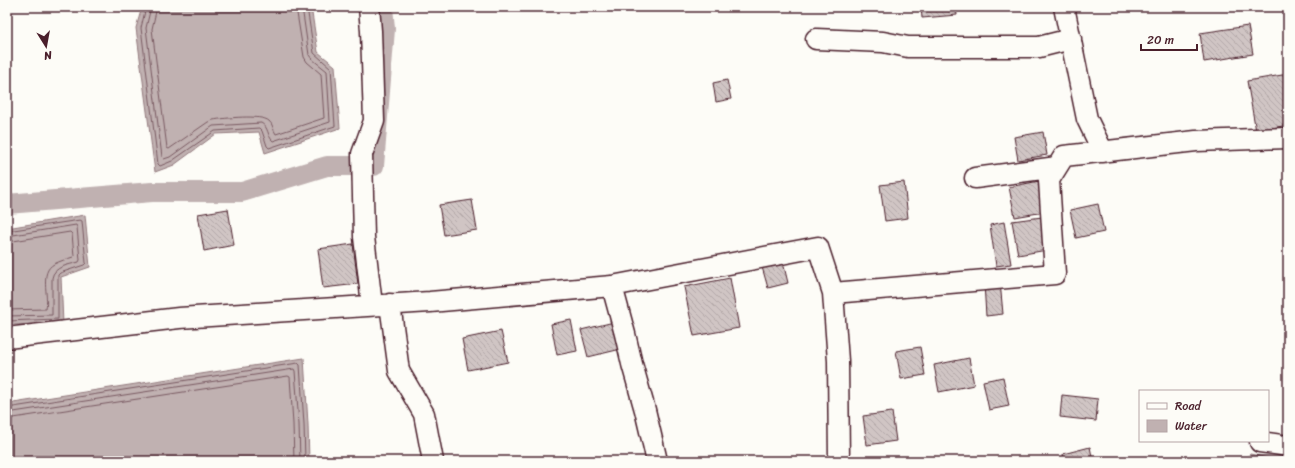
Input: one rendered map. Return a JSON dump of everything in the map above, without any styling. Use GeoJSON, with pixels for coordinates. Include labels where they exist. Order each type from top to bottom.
{"type":"FeatureCollection","features":[{"type":"Feature","properties":{"kind":"street"},"geometry":{"type":"LineString","coordinates":[[369,7],[374,121],[362,154],[364,237],[399,371],[424,414],[433,461]]}},
{"type":"Feature","properties":{"kind":"street"},"geometry":{"type":"LineString","coordinates":[[1064,7],[1087,119],[1103,152]]}},
{"type":"Feature","properties":{"kind":"street"},"geometry":{"type":"LineString","coordinates":[[816,39],[883,42],[908,47],[1039,47],[1071,39]]}},
{"type":"Feature","properties":{"kind":"street"},"geometry":{"type":"LineString","coordinates":[[833,293],[1055,274],[1049,180],[1064,156],[1196,141],[1288,138]]}},
{"type":"Feature","properties":{"kind":"street"},"geometry":{"type":"LineString","coordinates":[[975,178],[1057,167]]}},
{"type":"Feature","properties":{"kind":"street"},"geometry":{"type":"LineString","coordinates":[[7,338],[179,318],[430,302],[612,286],[818,247],[833,293],[838,361],[839,461]]}},
{"type":"Feature","properties":{"kind":"street"},"geometry":{"type":"LineString","coordinates":[[612,286],[657,461]]}},
{"type":"Feature","properties":{"kind":"street"},"geometry":{"type":"LineString","coordinates":[[1260,442],[1288,446]]}},
{"type":"Feature","properties":{"kind":"water"},"geometry":{"type":"Polygon","coordinates":[[[142,7],[311,7],[318,52],[335,66],[340,128],[265,153],[259,132],[216,134],[174,165],[155,172],[136,28],[142,7]]]}},
{"type":"Feature","properties":{"kind":"water"},"geometry":{"type":"Polygon","coordinates":[[[85,215],[90,267],[61,277],[63,324],[7,325],[7,228],[85,215]]]}},
{"type":"Feature","properties":{"kind":"water"},"geometry":{"type":"Polygon","coordinates":[[[304,358],[309,461],[7,461],[7,404],[304,358]]]}},
{"type":"Feature","properties":{"kind":"water"},"geometry":{"type":"Polygon","coordinates":[[[1250,454],[1281,461],[1245,461],[1250,454]]]}},
{"type":"Feature","properties":{"kind":"building"},"geometry":{"type":"Polygon","coordinates":[[[921,7],[956,7],[957,15],[922,18],[921,7]]]}},
{"type":"Feature","properties":{"kind":"building"},"geometry":{"type":"Polygon","coordinates":[[[1248,26],[1253,54],[1204,62],[1200,33],[1248,26]]]}},
{"type":"Feature","properties":{"kind":"building"},"geometry":{"type":"Polygon","coordinates":[[[1288,74],[1288,125],[1256,131],[1247,81],[1288,74]]]}},
{"type":"Feature","properties":{"kind":"building"},"geometry":{"type":"Polygon","coordinates":[[[727,80],[731,99],[716,102],[713,83],[727,80]]]}},
{"type":"Feature","properties":{"kind":"building"},"geometry":{"type":"Polygon","coordinates":[[[1043,132],[1047,155],[1018,160],[1014,137],[1043,132]]]}},
{"type":"Feature","properties":{"kind":"building"},"geometry":{"type":"Polygon","coordinates":[[[1039,181],[1044,212],[1015,217],[1009,187],[1039,181]]]}},
{"type":"Feature","properties":{"kind":"building"},"geometry":{"type":"Polygon","coordinates":[[[904,182],[908,218],[885,221],[880,185],[904,182]]]}},
{"type":"Feature","properties":{"kind":"building"},"geometry":{"type":"Polygon","coordinates":[[[472,200],[477,230],[444,235],[439,205],[472,200]]]}},
{"type":"Feature","properties":{"kind":"building"},"geometry":{"type":"Polygon","coordinates":[[[1098,204],[1104,232],[1076,238],[1070,210],[1098,204]]]}},
{"type":"Feature","properties":{"kind":"building"},"geometry":{"type":"Polygon","coordinates":[[[228,209],[234,245],[204,251],[198,214],[228,209]]]}},
{"type":"Feature","properties":{"kind":"building"},"geometry":{"type":"Polygon","coordinates":[[[1042,217],[1047,250],[1018,255],[1012,221],[1042,217]]]}},
{"type":"Feature","properties":{"kind":"building"},"geometry":{"type":"Polygon","coordinates":[[[1004,222],[1011,264],[996,266],[990,225],[1004,222]]]}},
{"type":"Feature","properties":{"kind":"building"},"geometry":{"type":"Polygon","coordinates":[[[353,244],[358,284],[323,288],[318,249],[353,244]]]}},
{"type":"Feature","properties":{"kind":"building"},"geometry":{"type":"Polygon","coordinates":[[[783,262],[788,283],[768,288],[762,267],[783,262]]]}},
{"type":"Feature","properties":{"kind":"building"},"geometry":{"type":"Polygon","coordinates":[[[730,278],[739,328],[694,336],[684,287],[730,278]]]}},
{"type":"Feature","properties":{"kind":"building"},"geometry":{"type":"Polygon","coordinates":[[[1000,282],[1003,314],[986,316],[984,283],[1000,282]]]}},
{"type":"Feature","properties":{"kind":"building"},"geometry":{"type":"Polygon","coordinates":[[[571,320],[577,351],[557,355],[551,324],[571,320]]]}},
{"type":"Feature","properties":{"kind":"building"},"geometry":{"type":"Polygon","coordinates":[[[614,322],[621,349],[588,357],[581,330],[614,322]]]}},
{"type":"Feature","properties":{"kind":"building"},"geometry":{"type":"Polygon","coordinates":[[[501,331],[508,362],[468,370],[462,339],[501,331]]]}},
{"type":"Feature","properties":{"kind":"building"},"geometry":{"type":"Polygon","coordinates":[[[920,347],[925,375],[901,379],[896,351],[920,347]]]}},
{"type":"Feature","properties":{"kind":"building"},"geometry":{"type":"Polygon","coordinates":[[[969,358],[974,385],[939,392],[934,365],[969,358]]]}},
{"type":"Feature","properties":{"kind":"building"},"geometry":{"type":"Polygon","coordinates":[[[1003,377],[1009,406],[989,410],[983,381],[1003,377]]]}},
{"type":"Feature","properties":{"kind":"building"},"geometry":{"type":"Polygon","coordinates":[[[1062,395],[1098,399],[1096,421],[1060,417],[1062,395]]]}},
{"type":"Feature","properties":{"kind":"building"},"geometry":{"type":"Polygon","coordinates":[[[892,412],[896,441],[867,445],[863,416],[892,412]]]}},
{"type":"Feature","properties":{"kind":"building"},"geometry":{"type":"Polygon","coordinates":[[[1090,447],[1093,461],[1064,461],[1063,454],[1090,447]]]}},
{"type":"Feature","properties":{"kind":"waterway"},"geometry":{"type":"LineString","coordinates":[[7,204],[152,192],[242,192],[327,166],[374,166],[385,29],[383,7]]}}]}
